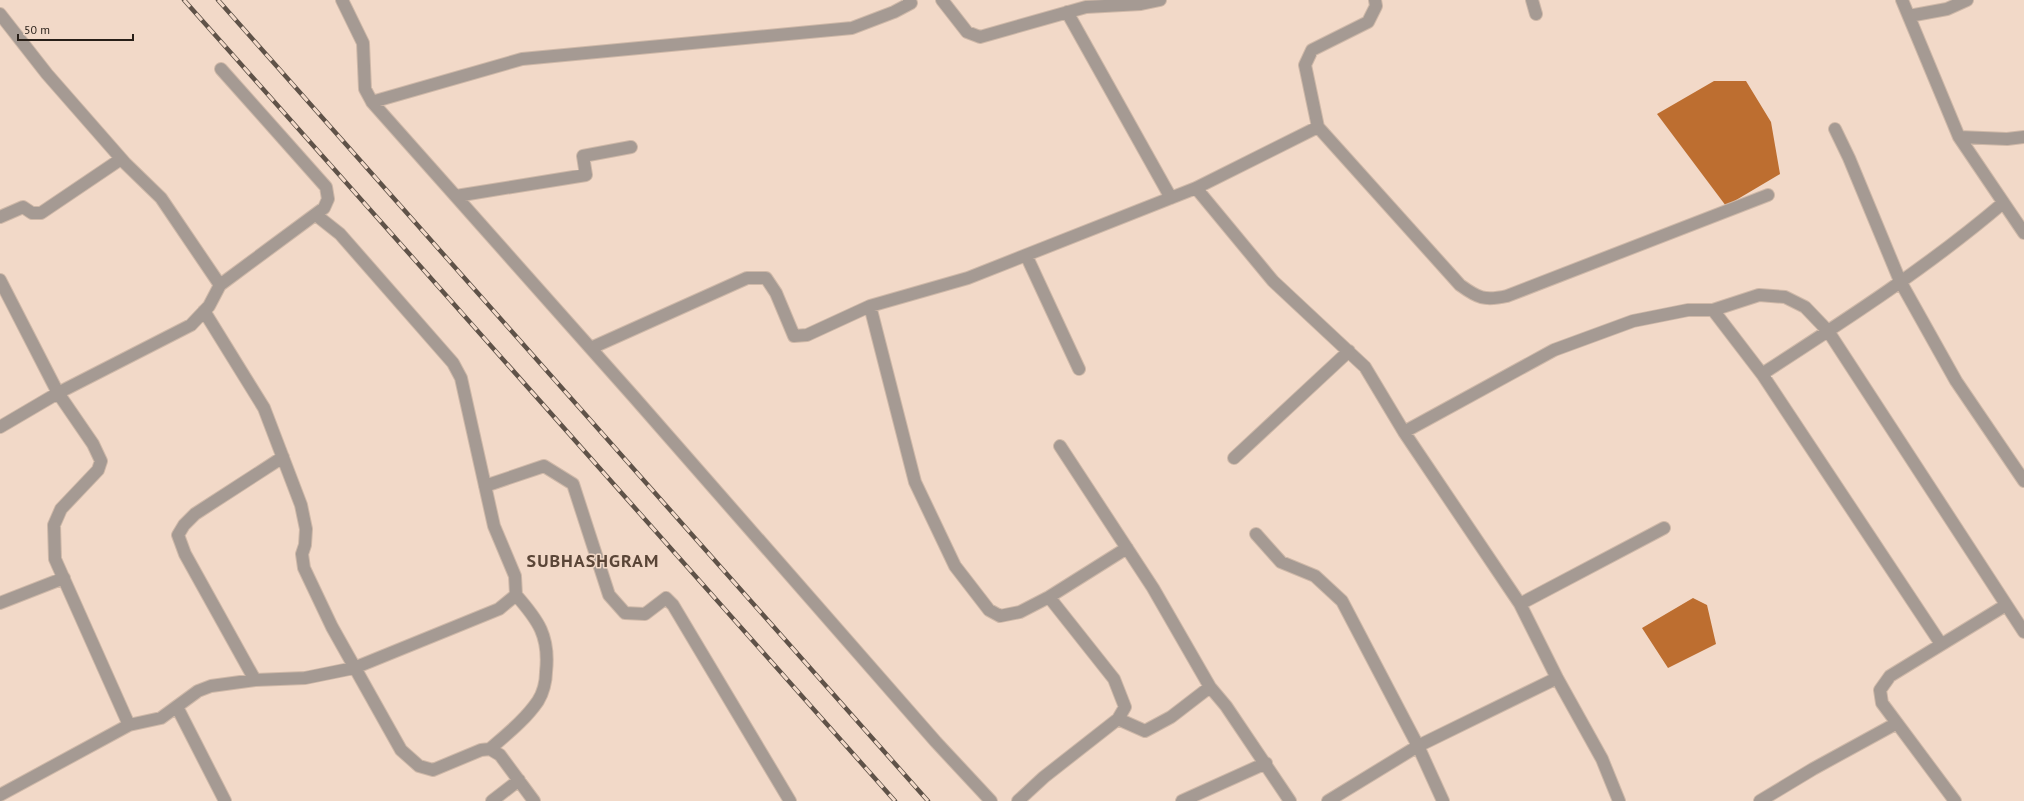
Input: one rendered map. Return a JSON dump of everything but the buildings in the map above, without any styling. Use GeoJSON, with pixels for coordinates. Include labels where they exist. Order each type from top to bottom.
{"type":"FeatureCollection","features":[{"type":"Feature","properties":{"kind":"street"},"geometry":{"type":"LineString","coordinates":[[342,0],[363,43],[365,89],[372,102],[591,348],[936,742],[992,801]]}},
{"type":"Feature","properties":{"kind":"street"},"geometry":{"type":"LineString","coordinates":[[942,0],[967,32],[980,37],[1086,7],[1141,4],[1160,0]]}},
{"type":"Feature","properties":{"kind":"street"},"geometry":{"type":"LineString","coordinates":[[1375,0],[1376,6],[1368,22],[1312,50],[1305,65],[1318,127],[1460,285],[1475,296],[1490,300],[1507,296],[1768,195]]}},
{"type":"Feature","properties":{"kind":"street"},"geometry":{"type":"LineString","coordinates":[[1532,0],[1536,14]]}},
{"type":"Feature","properties":{"kind":"street"},"geometry":{"type":"LineString","coordinates":[[1902,0],[1959,136],[2024,233]]}},
{"type":"Feature","properties":{"kind":"street"},"geometry":{"type":"LineString","coordinates":[[1909,16],[1947,9],[1967,0]]}},
{"type":"Feature","properties":{"kind":"street"},"geometry":{"type":"LineString","coordinates":[[372,102],[522,59],[852,28],[894,12],[914,1]]}},
{"type":"Feature","properties":{"kind":"street"},"geometry":{"type":"LineString","coordinates":[[1067,12],[1171,198]]}},
{"type":"Feature","properties":{"kind":"street"},"geometry":{"type":"LineString","coordinates":[[0,14],[47,74],[121,159],[160,198],[220,285]]}},
{"type":"Feature","properties":{"kind":"street"},"geometry":{"type":"LineString","coordinates":[[0,427],[58,392],[191,325],[204,312],[220,285],[324,208],[328,199],[326,187],[221,69]]}},
{"type":"Feature","properties":{"kind":"street"},"geometry":{"type":"LineString","coordinates":[[591,348],[747,278],[766,278],[776,293],[794,336],[807,335],[870,306],[968,278],[1196,188],[1318,127]]}},
{"type":"Feature","properties":{"kind":"street"},"geometry":{"type":"LineString","coordinates":[[1835,129],[1850,158],[1900,281],[1956,381],[2024,482]]}},
{"type":"Feature","properties":{"kind":"street"},"geometry":{"type":"LineString","coordinates":[[1959,136],[2007,139],[2024,136]]}},
{"type":"Feature","properties":{"kind":"street"},"geometry":{"type":"LineString","coordinates":[[456,196],[586,175],[583,156],[631,147]]}},
{"type":"Feature","properties":{"kind":"street"},"geometry":{"type":"LineString","coordinates":[[0,217],[23,207],[32,213],[41,213],[121,159]]}},
{"type":"Feature","properties":{"kind":"street"},"geometry":{"type":"LineString","coordinates":[[1196,188],[1273,281],[1365,367],[1404,432],[1520,604],[1557,678],[1602,759],[1619,801]]}},
{"type":"Feature","properties":{"kind":"street"},"geometry":{"type":"LineString","coordinates":[[1762,374],[1828,331],[1900,281],[1977,226],[2003,203]]}},
{"type":"Feature","properties":{"kind":"street"},"geometry":{"type":"LineString","coordinates":[[316,215],[340,234],[453,363],[461,378],[494,526],[515,576],[516,595],[535,617],[541,628],[548,659],[546,681],[539,699],[527,715],[490,749]]}},
{"type":"Feature","properties":{"kind":"street"},"geometry":{"type":"LineString","coordinates":[[1026,255],[1079,369]]}},
{"type":"Feature","properties":{"kind":"street"},"geometry":{"type":"LineString","coordinates":[[0,280],[58,392],[93,444],[101,461],[98,470],[61,509],[54,525],[55,559],[129,725]]}},
{"type":"Feature","properties":{"kind":"street"},"geometry":{"type":"LineString","coordinates":[[1404,432],[1554,350],[1633,321],[1688,310],[1713,310],[1760,295],[1784,297],[1804,306],[1828,331],[2006,605],[2023,627]]}},
{"type":"Feature","properties":{"kind":"street"},"geometry":{"type":"LineString","coordinates":[[870,306],[915,482],[955,566],[989,610],[1000,616],[1020,612],[1049,597],[1126,548]]}},
{"type":"Feature","properties":{"kind":"street"},"geometry":{"type":"LineString","coordinates":[[1713,310],[1762,374],[1941,644]]}},
{"type":"Feature","properties":{"kind":"street"},"geometry":{"type":"LineString","coordinates":[[204,312],[264,408],[301,505],[306,529],[305,545],[302,554],[304,568],[332,627],[401,750],[419,766],[433,770],[481,750],[490,749],[500,754],[534,801]]}},
{"type":"Feature","properties":{"kind":"street"},"geometry":{"type":"LineString","coordinates":[[1234,458],[1349,351]]}},
{"type":"Feature","properties":{"kind":"street"},"geometry":{"type":"LineString","coordinates":[[1060,446],[1153,588],[1210,687],[1226,706],[1266,763],[1290,801]]}},
{"type":"Feature","properties":{"kind":"street"},"geometry":{"type":"LineString","coordinates":[[255,680],[185,554],[178,535],[184,525],[195,514],[283,457]]}},
{"type":"Feature","properties":{"kind":"street"},"geometry":{"type":"LineString","coordinates":[[485,486],[544,466],[573,484],[609,595],[625,613],[645,614],[666,598],[673,605],[790,801]]}},
{"type":"Feature","properties":{"kind":"street"},"geometry":{"type":"LineString","coordinates":[[1520,604],[1664,528]]}},
{"type":"Feature","properties":{"kind":"street"},"geometry":{"type":"LineString","coordinates":[[1256,534],[1281,562],[1315,576],[1342,601],[1418,746],[1443,801]]}},
{"type":"Feature","properties":{"kind":"street"},"geometry":{"type":"LineString","coordinates":[[0,603],[64,578]]}},
{"type":"Feature","properties":{"kind":"street"},"geometry":{"type":"LineString","coordinates":[[0,795],[129,725],[161,718],[198,691],[212,686],[255,680],[305,678],[354,668],[499,609],[516,595]]}},
{"type":"Feature","properties":{"kind":"street"},"geometry":{"type":"LineString","coordinates":[[1018,801],[1044,777],[1118,719],[1125,707],[1114,679],[1049,597]]}},
{"type":"Feature","properties":{"kind":"street"},"geometry":{"type":"LineString","coordinates":[[1955,801],[1882,703],[1880,690],[1890,676],[2006,605]]}},
{"type":"Feature","properties":{"kind":"street"},"geometry":{"type":"LineString","coordinates":[[1328,801],[1418,746],[1557,678]]}},
{"type":"Feature","properties":{"kind":"street"},"geometry":{"type":"LineString","coordinates":[[1118,719],[1145,731],[1171,717],[1210,687]]}},
{"type":"Feature","properties":{"kind":"street"},"geometry":{"type":"LineString","coordinates":[[177,707],[225,801]]}},
{"type":"Feature","properties":{"kind":"street"},"geometry":{"type":"LineString","coordinates":[[1760,801],[1813,769],[1897,723]]}},
{"type":"Feature","properties":{"kind":"street"},"geometry":{"type":"LineString","coordinates":[[1182,801],[1266,763]]}},
{"type":"Feature","properties":{"kind":"street"},"geometry":{"type":"LineString","coordinates":[[492,801],[519,780]]}},
{"type":"Feature","properties":{"kind":"shaded area"},"geometry":{"type":"Polygon","coordinates":[[[1714,81],[1746,81],[1771,122],[1780,174],[1726,206],[1657,114],[1714,81]]]}},
{"type":"Feature","properties":{"kind":"shaded area"},"geometry":{"type":"Polygon","coordinates":[[[1693,598],[1707,605],[1716,644],[1668,668],[1642,628],[1693,598]]]}},
{"type":"Feature","properties":{"kind":"railway"},"geometry":{"type":"LineString","coordinates":[[184,0],[895,801]]}},
{"type":"Feature","properties":{"kind":"railway"},"geometry":{"type":"LineString","coordinates":[[218,0],[928,801]]}},
{"type":"Feature","properties":{"kind":"district","name":"SUBHASHGRAM"},"geometry":{"type":"Point","coordinates":[593,561]}}]}
